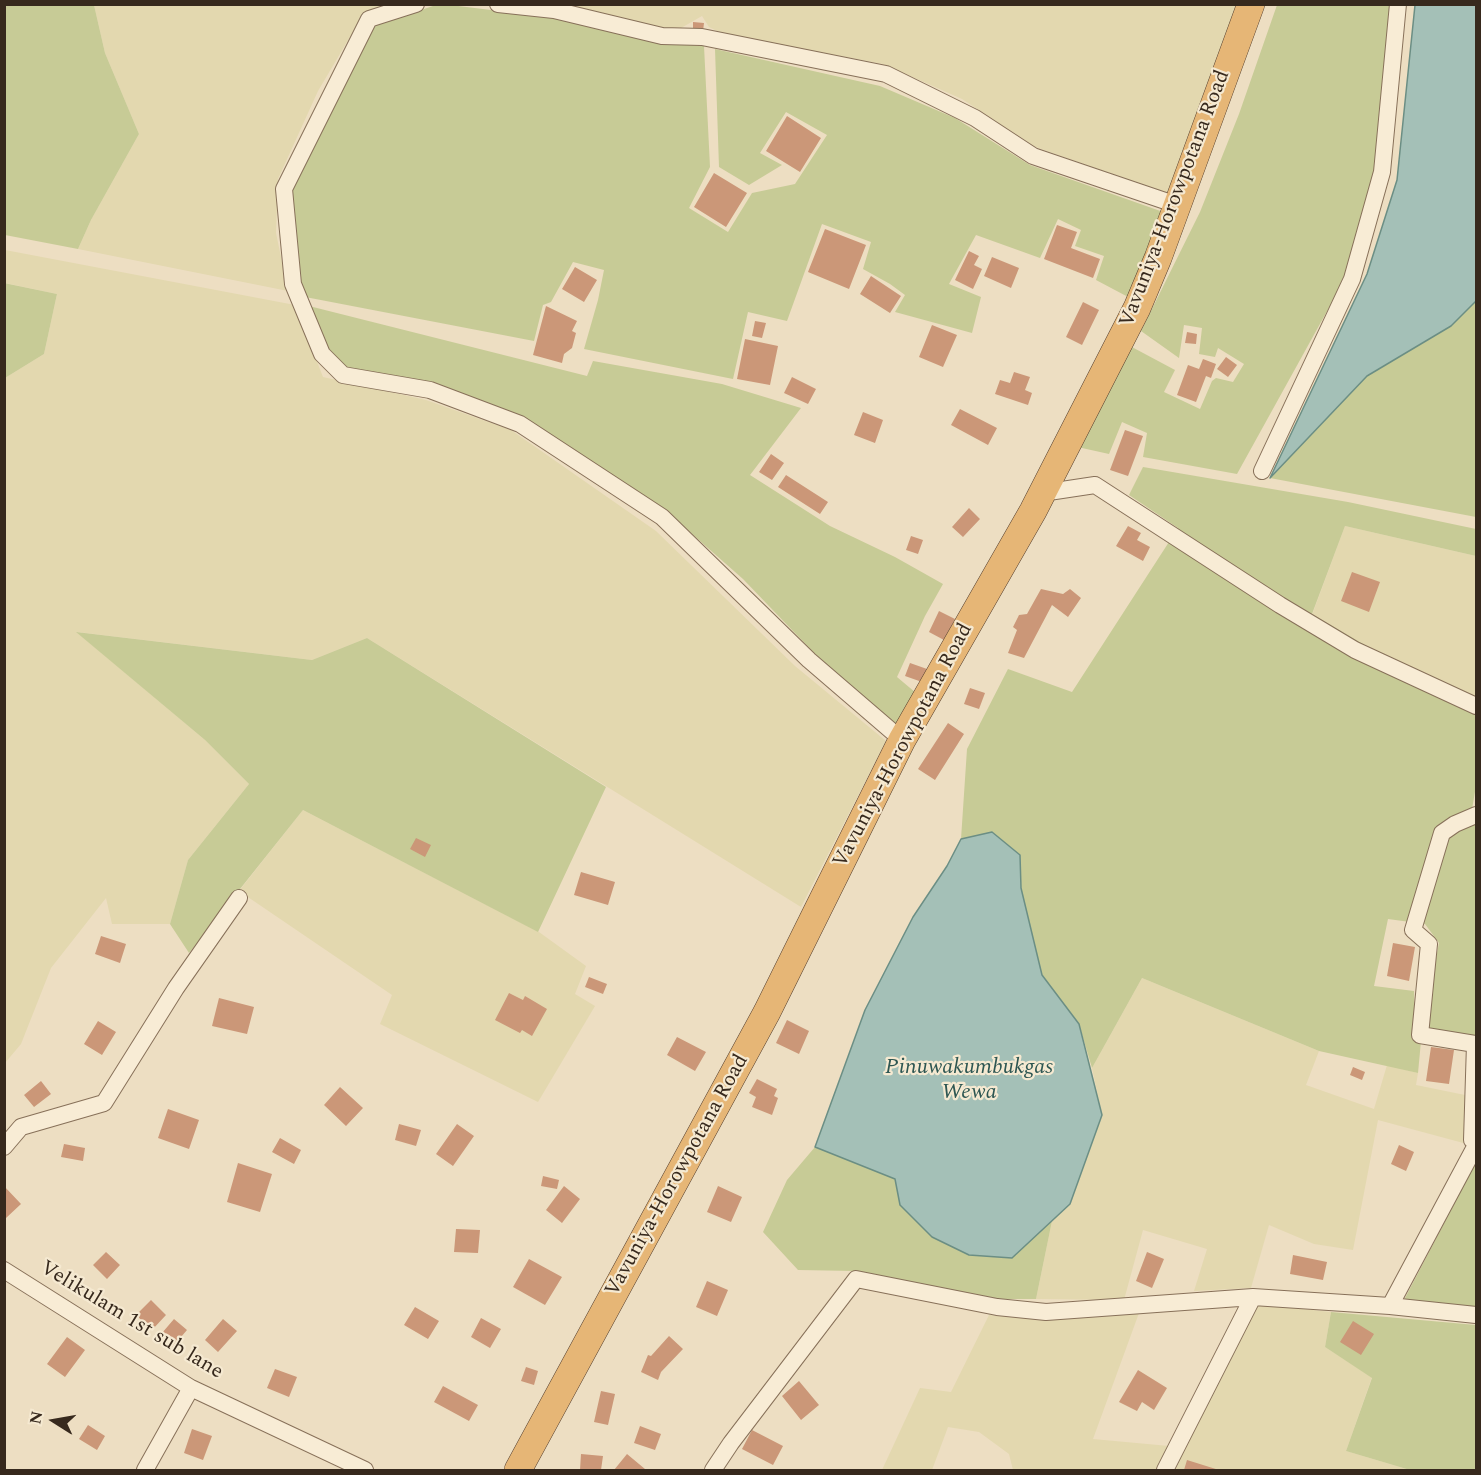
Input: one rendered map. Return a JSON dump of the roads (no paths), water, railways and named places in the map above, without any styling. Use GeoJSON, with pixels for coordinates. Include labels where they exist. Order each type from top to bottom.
{"type":"FeatureCollection","features":[{"type":"Feature","properties":{"kind":"highway","name":"Vavuniya-Horowpotana Road"},"geometry":{"type":"LineString","coordinates":[[518,1470],[767,1012],[902,740],[1042,493],[1137,308],[1251,4]]}},
{"type":"Feature","properties":{"kind":"street"},"geometry":{"type":"LineString","coordinates":[[416,4],[369,19],[284,189],[293,284],[322,354],[343,375],[430,390],[520,424],[662,517],[809,660],[902,740]]}},
{"type":"Feature","properties":{"kind":"street"},"geometry":{"type":"LineString","coordinates":[[498,4],[554,10],[662,36],[702,37],[885,74],[975,118],[1033,156],[1177,205]]}},
{"type":"Feature","properties":{"kind":"street"},"geometry":{"type":"LineString","coordinates":[[1262,471],[1352,279],[1382,172],[1398,4]]}},
{"type":"Feature","properties":{"kind":"street"},"geometry":{"type":"LineString","coordinates":[[1042,493],[1095,485],[1280,605],[1355,650],[1476,706]]}},
{"type":"Feature","properties":{"kind":"street"},"geometry":{"type":"LineString","coordinates":[[1476,815],[1455,824],[1442,833],[1413,930],[1429,944],[1420,1035],[1475,1044],[1472,1140],[1476,1141]]}},
{"type":"Feature","properties":{"kind":"street"},"geometry":{"type":"LineString","coordinates":[[4,1147],[21,1127],[104,1103],[176,988],[239,898]]}},
{"type":"Feature","properties":{"kind":"street"},"geometry":{"type":"LineString","coordinates":[[1390,1306],[1476,1145]]}},
{"type":"Feature","properties":{"kind":"street","name":"Velikulam 1st sub lane"},"geometry":{"type":"LineString","coordinates":[[4,1270],[191,1388],[365,1470]]}},
{"type":"Feature","properties":{"kind":"street"},"geometry":{"type":"LineString","coordinates":[[713,1470],[856,1279],[997,1307],[1046,1312],[1253,1297],[1390,1306],[1476,1315]]}},
{"type":"Feature","properties":{"kind":"street"},"geometry":{"type":"LineString","coordinates":[[1165,1470],[1253,1297]]}},
{"type":"Feature","properties":{"kind":"street"},"geometry":{"type":"LineString","coordinates":[[145,1470],[191,1388]]}},
{"type":"Feature","properties":{"kind":"water"},"geometry":{"type":"Polygon","coordinates":[[[1415,5],[1476,5],[1476,301],[1451,326],[1367,376],[1270,478],[1367,274],[1397,180],[1415,5]]]}},
{"type":"Feature","properties":{"kind":"water","name":"Pinuwakumbukgas Wewa"},"geometry":{"type":"Polygon","coordinates":[[[992,832],[1020,855],[1021,888],[1042,975],[1079,1024],[1102,1115],[1070,1204],[1012,1258],[969,1255],[932,1237],[900,1205],[895,1179],[815,1147],[865,1010],[913,917],[947,866],[961,839],[992,832]]]}}]}
